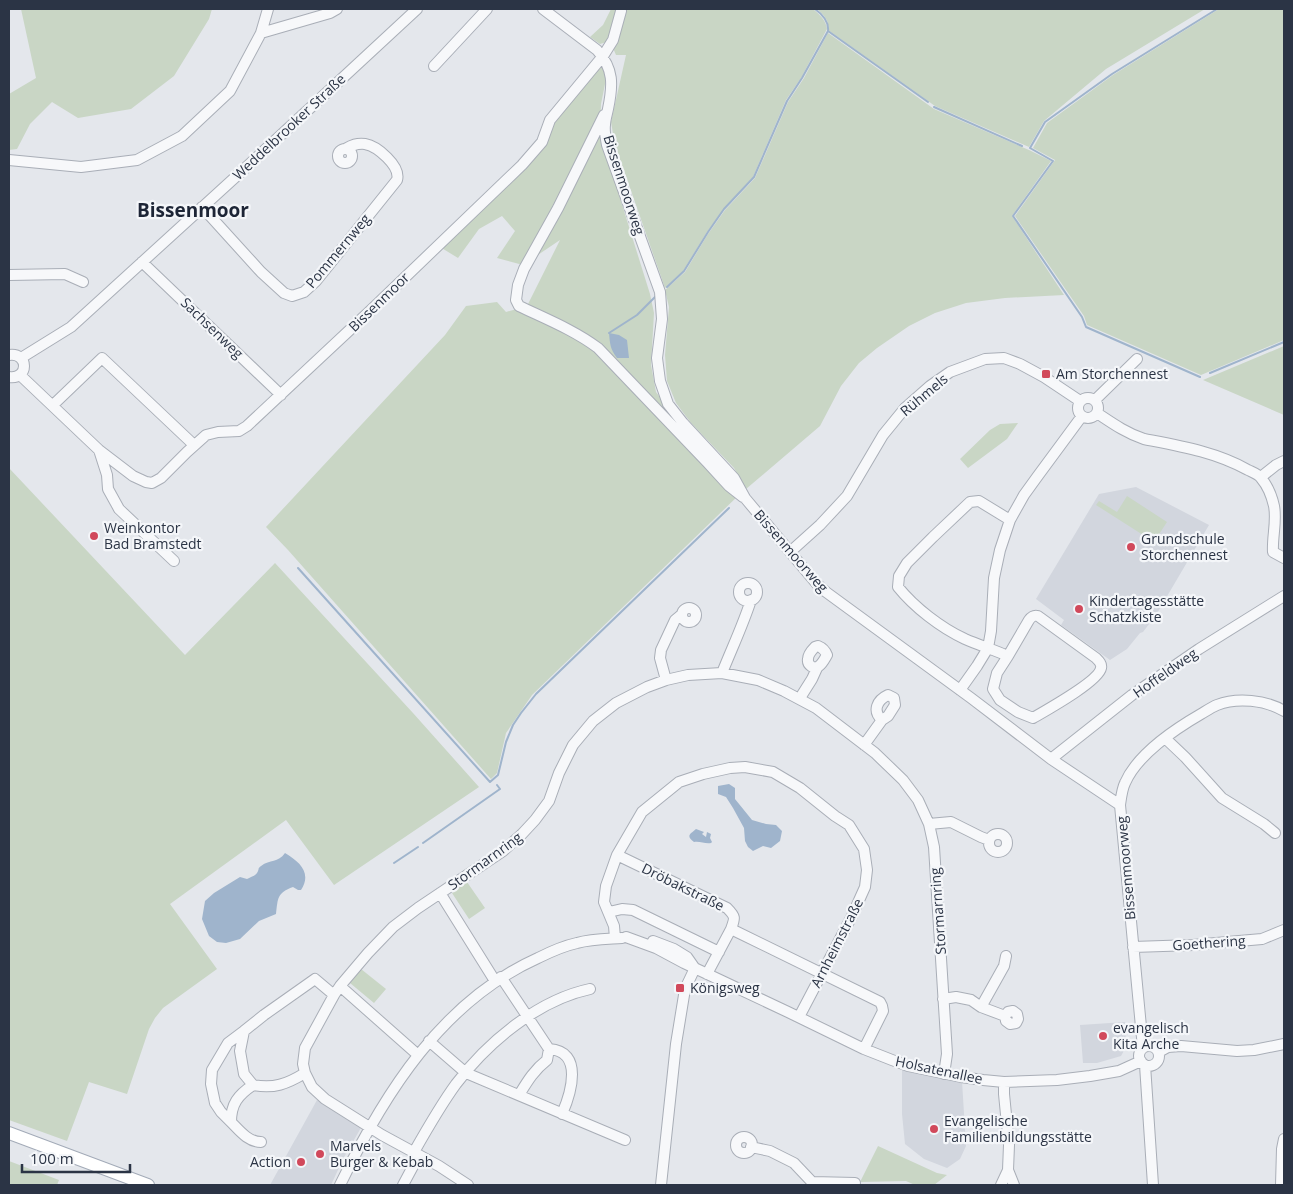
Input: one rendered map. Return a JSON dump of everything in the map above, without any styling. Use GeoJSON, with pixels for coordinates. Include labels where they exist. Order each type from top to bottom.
{"type":"FeatureCollection","features":[{"type":"Feature","properties":{"kind":"main road"},"geometry":{"type":"LineString","coordinates":[[9,1133],[148,1185]]}},
{"type":"Feature","properties":{"kind":"street"},"geometry":{"type":"LineString","coordinates":[[9,160],[81,167],[137,160],[182,136],[230,91],[261,33],[268,9]]}},
{"type":"Feature","properties":{"kind":"street"},"geometry":{"type":"LineString","coordinates":[[261,33],[330,13],[337,9]]}},
{"type":"Feature","properties":{"kind":"street","name":"Weddelbrooker Straße"},"geometry":{"type":"LineString","coordinates":[[20,358],[71,327],[417,9]]}},
{"type":"Feature","properties":{"kind":"street"},"geometry":{"type":"LineString","coordinates":[[434,66],[487,9]]}},
{"type":"Feature","properties":{"kind":"street","name":"Bissenmoorweg"},"geometry":{"type":"LineString","coordinates":[[543,9],[597,50],[603,56],[609,68],[612,81],[605,126],[607,145],[660,292],[662,319],[658,358],[660,381],[668,404],[734,478],[745,498],[816,583],[826,592],[1051,759],[1120,805],[1143,1048],[1140,1053],[1143,1063],[1153,1185]]}},
{"type":"Feature","properties":{"kind":"street","name":"Bissenmoor"},"geometry":{"type":"LineString","coordinates":[[20,375],[99,450],[133,476],[152,483],[162,478],[206,435],[218,432],[239,431],[247,426],[522,165],[542,142],[550,120],[603,56],[613,40],[621,11]]}},
{"type":"Feature","properties":{"kind":"street"},"geometry":{"type":"LineString","coordinates":[[609,105],[558,208],[524,269],[518,285],[516,300],[520,306],[569,330],[598,348],[729,486],[745,498]]}},
{"type":"Feature","properties":{"kind":"street","name":"Pommernweg"},"geometry":{"type":"LineString","coordinates":[[202,207],[284,293],[292,296],[304,292],[316,281],[398,176],[393,163],[372,146],[353,145],[346,149]]}},
{"type":"Feature","properties":{"kind":"street","name":"Sachsenweg"},"geometry":{"type":"LineString","coordinates":[[142,262],[281,395]]}},
{"type":"Feature","properties":{"kind":"street"},"geometry":{"type":"LineString","coordinates":[[9,275],[65,274],[84,282]]}},
{"type":"Feature","properties":{"kind":"street"},"geometry":{"type":"LineString","coordinates":[[9,355],[14,354],[24,364],[20,375],[13,378],[9,377]]}},
{"type":"Feature","properties":{"kind":"street"},"geometry":{"type":"LineString","coordinates":[[53,405],[102,358],[194,445]]}},
{"type":"Feature","properties":{"kind":"street","name":"Rühmels"},"geometry":{"type":"LineString","coordinates":[[790,552],[821,524],[847,496],[883,435],[905,408],[930,386],[950,372],[985,359],[1004,358],[1044,377],[1080,401]]}},
{"type":"Feature","properties":{"kind":"street"},"geometry":{"type":"LineString","coordinates":[[1095,400],[1137,359]]}},
{"type":"Feature","properties":{"kind":"street"},"geometry":{"type":"LineString","coordinates":[[1087,398],[1095,400],[1098,406],[1097,413],[1087,418],[1082,416],[1078,407],[1080,401],[1087,398]]}},
{"type":"Feature","properties":{"kind":"street"},"geometry":{"type":"LineString","coordinates":[[1097,413],[1134,436],[1210,453],[1239,465],[1260,477],[1270,494],[1274,507],[1274,552],[1284,558]]}},
{"type":"Feature","properties":{"kind":"street"},"geometry":{"type":"LineString","coordinates":[[960,690],[988,648],[994,578],[1000,550],[1010,520],[1037,477],[1082,416]]}},
{"type":"Feature","properties":{"kind":"street","name":"Bissenmoor"},"geometry":{"type":"LineString","coordinates":[[99,450],[107,475],[108,489],[119,509],[174,560]]}},
{"type":"Feature","properties":{"kind":"street"},"geometry":{"type":"LineString","coordinates":[[1260,477],[1284,461]]}},
{"type":"Feature","properties":{"kind":"street"},"geometry":{"type":"LineString","coordinates":[[107,475],[119,465]]}},
{"type":"Feature","properties":{"kind":"street"},"geometry":{"type":"LineString","coordinates":[[1008,656],[950,631],[906,598],[898,587],[899,576],[907,563],[970,502],[979,501],[1010,520]]}},
{"type":"Feature","properties":{"kind":"street","name":"Hoffeldweg"},"geometry":{"type":"LineString","coordinates":[[1051,759],[1132,695],[1186,658],[1284,596]]}},
{"type":"Feature","properties":{"kind":"street"},"geometry":{"type":"LineString","coordinates":[[722,672],[745,619],[751,600]]}},
{"type":"Feature","properties":{"kind":"street"},"geometry":{"type":"LineString","coordinates":[[666,680],[660,658],[661,650],[675,620],[681,615]]}},
{"type":"Feature","properties":{"kind":"street"},"geometry":{"type":"LineString","coordinates":[[1035,615],[1096,658],[1100,662],[1101,668],[1100,672],[1086,684],[1058,704],[1033,718],[1018,712],[1000,700],[993,689],[998,673],[1008,656],[1029,620],[1035,615]]}},
{"type":"Feature","properties":{"kind":"street"},"geometry":{"type":"LineString","coordinates":[[800,698],[817,668]]}},
{"type":"Feature","properties":{"kind":"street","name":"Stormarnring"},"geometry":{"type":"LineString","coordinates":[[305,1073],[303,1064],[305,1048],[337,991],[368,953],[393,927],[503,851],[536,820],[549,801],[573,745],[593,721],[616,703],[647,687],[688,675],[722,672],[758,680],[800,698],[816,708],[875,753],[903,780],[918,800],[929,824],[934,847],[947,1054],[944,1074]]}},
{"type":"Feature","properties":{"kind":"street"},"geometry":{"type":"LineString","coordinates":[[1120,805],[1124,783],[1137,764],[1165,738],[1189,721],[1217,705],[1234,701],[1254,701],[1276,706],[1284,710]]}},
{"type":"Feature","properties":{"kind":"street"},"geometry":{"type":"LineString","coordinates":[[864,745],[882,720]]}},
{"type":"Feature","properties":{"kind":"street"},"geometry":{"type":"LineString","coordinates":[[1165,738],[1186,757],[1222,798],[1275,833]]}},
{"type":"Feature","properties":{"kind":"street","name":"Arnheimstraße"},"geometry":{"type":"LineString","coordinates":[[615,938],[614,926],[604,902],[606,886],[617,855],[642,812],[679,782],[703,774],[745,767],[773,772],[800,788],[849,825],[864,850],[867,870],[865,887],[852,916],[799,1017]]}},
{"type":"Feature","properties":{"kind":"street"},"geometry":{"type":"LineString","coordinates":[[929,824],[951,822],[989,840]]}},
{"type":"Feature","properties":{"kind":"street","name":"Dröbakstraße"},"geometry":{"type":"LineString","coordinates":[[617,855],[727,908],[734,915],[731,929]]}},
{"type":"Feature","properties":{"kind":"street","name":"Stormarnring"},"geometry":{"type":"LineString","coordinates":[[440,893],[498,979]]}},
{"type":"Feature","properties":{"kind":"street"},"geometry":{"type":"LineString","coordinates":[[609,912],[622,909],[633,910],[719,952]]}},
{"type":"Feature","properties":{"kind":"street"},"geometry":{"type":"LineString","coordinates":[[707,974],[731,929],[880,1002],[882,1010],[864,1049]]}},
{"type":"Feature","properties":{"kind":"street","name":"Goethering"},"geometry":{"type":"LineString","coordinates":[[1133,947],[1194,945],[1262,939],[1284,930]]}},
{"type":"Feature","properties":{"kind":"street","name":"Holsatenallee"},"geometry":{"type":"LineString","coordinates":[[340,1185],[395,1087],[429,1041],[468,1001],[498,979],[529,962],[563,947],[596,940],[626,937],[656,948],[864,1049],[892,1060],[944,1074],[1004,1082],[1057,1080],[1119,1071],[1143,1063]]}},
{"type":"Feature","properties":{"kind":"street"},"geometry":{"type":"LineString","coordinates":[[980,1007],[1004,966],[1006,956]]}},
{"type":"Feature","properties":{"kind":"street"},"geometry":{"type":"LineString","coordinates":[[661,1185],[676,1044],[685,989],[695,968]]}},
{"type":"Feature","properties":{"kind":"street"},"geometry":{"type":"LineString","coordinates":[[261,1142],[248,1138],[221,1112],[215,1102],[211,1084],[212,1070],[228,1043],[315,979],[370,1013],[418,1055]]}},
{"type":"Feature","properties":{"kind":"street"},"geometry":{"type":"LineString","coordinates":[[498,979],[527,1017],[548,1049],[546,1060],[530,1076],[519,1095]]}},
{"type":"Feature","properties":{"kind":"street"},"geometry":{"type":"LineString","coordinates":[[403,1185],[416,1153],[438,1110],[466,1073],[496,1041],[527,1017],[552,1003],[590,989]]}},
{"type":"Feature","properties":{"kind":"street"},"geometry":{"type":"LineString","coordinates":[[943,999],[956,997],[971,1000],[980,1007],[1005,1016]]}},
{"type":"Feature","properties":{"kind":"street"},"geometry":{"type":"LineString","coordinates":[[244,1031],[240,1051],[244,1074],[253,1085],[271,1088],[284,1084],[305,1073],[312,1087],[325,1099],[468,1185]]}},
{"type":"Feature","properties":{"kind":"street"},"geometry":{"type":"LineString","coordinates":[[429,1041],[466,1073],[625,1140]]}},
{"type":"Feature","properties":{"kind":"street"},"geometry":{"type":"LineString","coordinates":[[1143,1048],[1152,1046],[1164,1050],[1182,1046],[1237,1052],[1284,1044]]}},
{"type":"Feature","properties":{"kind":"street"},"geometry":{"type":"LineString","coordinates":[[548,1049],[560,1050],[572,1066],[573,1079],[568,1100],[562,1114]]}},
{"type":"Feature","properties":{"kind":"street"},"geometry":{"type":"LineString","coordinates":[[1143,1063],[1151,1066],[1157,1062],[1164,1050]]}},
{"type":"Feature","properties":{"kind":"street"},"geometry":{"type":"LineString","coordinates":[[1004,1082],[1009,1145],[1008,1170],[1014,1185]]}},
{"type":"Feature","properties":{"kind":"street"},"geometry":{"type":"LineString","coordinates":[[231,1122],[231,1111],[236,1100],[253,1085]]}},
{"type":"Feature","properties":{"kind":"street"},"geometry":{"type":"LineString","coordinates":[[1281,1185],[1284,1139]]}},
{"type":"Feature","properties":{"kind":"street"},"geometry":{"type":"LineString","coordinates":[[752,1147],[770,1151],[794,1163],[812,1184],[855,1183]]}},
{"type":"Feature","properties":{"kind":"street"},"geometry":{"type":"LineString","coordinates":[[1000,1185],[1008,1170]]}},
{"type":"Feature","properties":{"kind":"shaded area","name":"Grundschule Storchennest"},"geometry":{"type":"Polygon","coordinates":[[[1136,487],[1209,525],[1156,615],[1127,649],[1110,660],[1061,625],[1064,620],[1036,599],[1099,494],[1136,487]]]}},
{"type":"Feature","properties":{"kind":"shaded area","name":"evangelisch Kita Arche"},"geometry":{"type":"Polygon","coordinates":[[[1125,1022],[1126,1047],[1121,1056],[1097,1063],[1083,1063],[1080,1025],[1125,1022]]]}},
{"type":"Feature","properties":{"kind":"shaded area","name":"Evangelische Familienbildungsstätte"},"geometry":{"type":"Polygon","coordinates":[[[902,1067],[962,1081],[966,1146],[960,1159],[947,1168],[924,1159],[905,1144],[902,1114],[902,1067]]]}},
{"type":"Feature","properties":{"kind":"shaded area"},"geometry":{"type":"Polygon","coordinates":[[[317,1100],[362,1126],[331,1185],[270,1185],[317,1100]]]}},
{"type":"Feature","properties":{"kind":"green space"},"geometry":{"type":"Polygon","coordinates":[[[21,9],[212,9],[209,19],[174,76],[131,109],[78,118],[52,102],[30,124],[17,149],[9,150],[9,94],[36,78],[21,9]]]}},
{"type":"Feature","properties":{"kind":"green space"},"geometry":{"type":"Polygon","coordinates":[[[611,9],[813,9],[824,20],[827,29],[801,78],[786,100],[753,177],[724,209],[683,271],[665,288],[615,145],[611,122],[626,55],[616,55],[610,41],[600,44],[590,37],[603,25],[611,9]]]}},
{"type":"Feature","properties":{"kind":"green space"},"geometry":{"type":"Polygon","coordinates":[[[817,9],[1205,9],[1106,69],[1044,121],[1029,147],[935,106],[828,30],[824,15],[817,9]]]}},
{"type":"Feature","properties":{"kind":"green space"},"geometry":{"type":"Polygon","coordinates":[[[1219,9],[1284,9],[1284,340],[1201,375],[1087,325],[1084,316],[1015,216],[1055,160],[1033,148],[1047,123],[1113,75],[1219,9]]]}},
{"type":"Feature","properties":{"kind":"green space"},"geometry":{"type":"Polygon","coordinates":[[[828,33],[934,109],[1051,161],[1012,216],[1064,295],[1005,298],[966,303],[935,313],[909,326],[859,363],[841,386],[820,426],[746,489],[734,468],[691,423],[676,403],[667,381],[665,355],[669,307],[665,290],[685,272],[725,210],[755,178],[788,102],[804,78],[828,33]]]}},
{"type":"Feature","properties":{"kind":"green space"},"geometry":{"type":"Polygon","coordinates":[[[601,65],[606,79],[601,104],[600,128],[605,150],[650,294],[654,313],[651,365],[656,392],[689,436],[741,493],[532,695],[506,733],[497,773],[491,779],[266,527],[445,335],[466,306],[497,302],[506,312],[527,306],[560,240],[523,265],[497,258],[515,231],[502,216],[479,229],[458,258],[440,247],[524,165],[551,121],[601,65]]]}},
{"type":"Feature","properties":{"kind":"green space"},"geometry":{"type":"Polygon","coordinates":[[[1284,346],[1284,415],[1203,380],[1284,346]]]}},
{"type":"Feature","properties":{"kind":"green space"},"geometry":{"type":"Polygon","coordinates":[[[1018,423],[1007,439],[968,468],[960,459],[990,430],[1000,424],[1018,423]]]}},
{"type":"Feature","properties":{"kind":"green space"},"geometry":{"type":"Polygon","coordinates":[[[9,468],[185,655],[275,563],[479,787],[334,885],[286,820],[170,904],[217,969],[163,1008],[155,1018],[149,1029],[127,1094],[89,1082],[67,1141],[9,1120],[9,468]]]}},
{"type":"Feature","properties":{"kind":"green space"},"geometry":{"type":"Polygon","coordinates":[[[1127,496],[1167,522],[1154,542],[1096,505],[1099,501],[1117,512],[1127,496]]]}},
{"type":"Feature","properties":{"kind":"green space"},"geometry":{"type":"Polygon","coordinates":[[[467,882],[485,908],[469,919],[452,893],[467,882]]]}},
{"type":"Feature","properties":{"kind":"green space"},"geometry":{"type":"Polygon","coordinates":[[[361,969],[386,989],[374,1003],[350,983],[361,969]]]}},
{"type":"Feature","properties":{"kind":"green space"},"geometry":{"type":"Polygon","coordinates":[[[878,1146],[937,1173],[947,1175],[934,1185],[915,1185],[906,1181],[860,1182],[878,1146]]]}},
{"type":"Feature","properties":{"kind":"green space"},"geometry":{"type":"Polygon","coordinates":[[[9,1161],[59,1180],[57,1185],[9,1185],[9,1161]]]}},
{"type":"Feature","properties":{"kind":"water"},"geometry":{"type":"Polygon","coordinates":[[[609,333],[619,335],[627,340],[629,358],[617,358],[611,346],[609,333]]]}},
{"type":"Feature","properties":{"kind":"water"},"geometry":{"type":"Polygon","coordinates":[[[729,784],[735,788],[735,799],[752,820],[776,825],[782,831],[780,841],[771,848],[763,846],[753,851],[748,847],[745,841],[744,828],[733,808],[726,797],[718,794],[718,786],[729,784]]]}},
{"type":"Feature","properties":{"kind":"water"},"geometry":{"type":"Polygon","coordinates":[[[696,829],[704,832],[702,834],[706,837],[707,832],[711,834],[712,842],[694,842],[691,840],[689,836],[696,829]]]}},
{"type":"Feature","properties":{"kind":"water"},"geometry":{"type":"Polygon","coordinates":[[[285,853],[303,868],[305,878],[301,890],[293,887],[284,891],[279,897],[276,914],[259,921],[240,939],[226,943],[217,942],[209,936],[202,919],[205,901],[214,893],[240,877],[247,879],[254,876],[261,866],[277,860],[285,853]]]}},
{"type":"Feature","properties":{"kind":"waterway"},"geometry":{"type":"LineString","coordinates":[[815,9],[824,18],[828,31]]}},
{"type":"Feature","properties":{"kind":"waterway"},"geometry":{"type":"LineString","coordinates":[[1200,377],[1086,327],[1082,317],[1013,216],[1053,161],[1030,148],[1045,122],[1112,74],[1217,9]]}},
{"type":"Feature","properties":{"kind":"waterway"},"geometry":{"type":"LineString","coordinates":[[667,287],[684,271],[724,209],[754,177],[787,101],[828,31],[928,102]]}},
{"type":"Feature","properties":{"kind":"waterway"},"geometry":{"type":"LineString","coordinates":[[934,107],[1022,146]]}},
{"type":"Feature","properties":{"kind":"waterway"},"geometry":{"type":"LineString","coordinates":[[609,333],[637,315],[656,296]]}},
{"type":"Feature","properties":{"kind":"waterway"},"geometry":{"type":"LineString","coordinates":[[1210,373],[1284,342]]}},
{"type":"Feature","properties":{"kind":"waterway"},"geometry":{"type":"LineString","coordinates":[[298,568],[490,782],[498,775],[506,742],[513,725],[536,694],[729,508]]}},
{"type":"Feature","properties":{"kind":"waterway"},"geometry":{"type":"LineString","coordinates":[[423,843],[500,789],[497,785]]}},
{"type":"Feature","properties":{"kind":"waterway"},"geometry":{"type":"LineString","coordinates":[[394,863],[418,847]]}},
{"type":"Feature","properties":{"kind":"place","name":"Am Storchennest"},"geometry":{"type":"Point","coordinates":[1046,374]}},
{"type":"Feature","properties":{"kind":"place","name":"Weinkontor Bad Bramstedt"},"geometry":{"type":"Point","coordinates":[94,536]}},
{"type":"Feature","properties":{"kind":"place","name":"Grundschule Storchennest"},"geometry":{"type":"Point","coordinates":[1131,547]}},
{"type":"Feature","properties":{"kind":"place","name":"Kindertagesstätte Schatzkiste"},"geometry":{"type":"Point","coordinates":[1079,609]}},
{"type":"Feature","properties":{"kind":"place","name":"Königsweg"},"geometry":{"type":"Point","coordinates":[680,988]}},
{"type":"Feature","properties":{"kind":"place","name":"evangelisch Kita Arche"},"geometry":{"type":"Point","coordinates":[1103,1036]}},
{"type":"Feature","properties":{"kind":"place","name":"Evangelische Familienbildungsstätte"},"geometry":{"type":"Point","coordinates":[934,1129]}},
{"type":"Feature","properties":{"kind":"place","name":"Marvels Burger & Kebab"},"geometry":{"type":"Point","coordinates":[320,1154]}},
{"type":"Feature","properties":{"kind":"place","name":"Action"},"geometry":{"type":"Point","coordinates":[301,1162]}},
{"type":"Feature","properties":{"kind":"district","name":"Bissenmoor"},"geometry":{"type":"Point","coordinates":[193,210]}}]}
